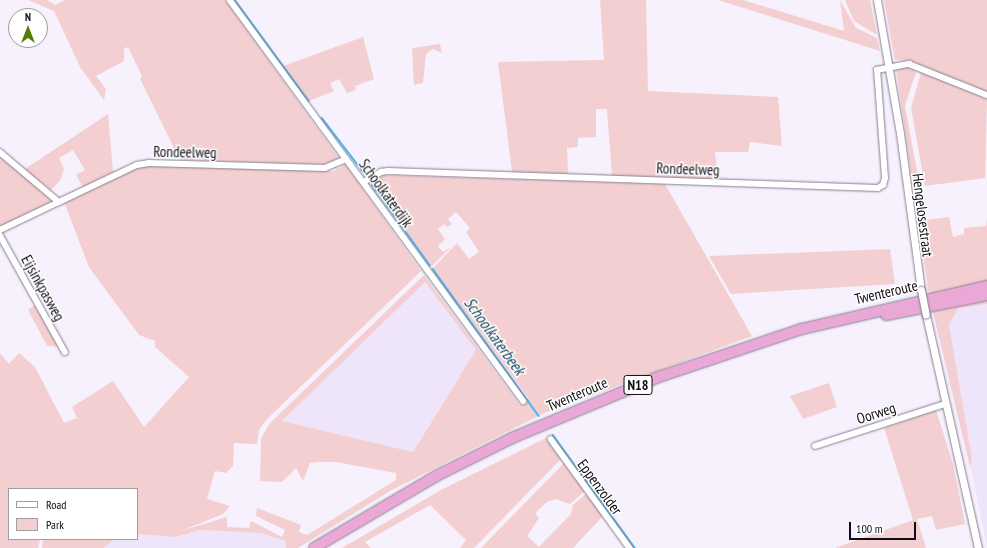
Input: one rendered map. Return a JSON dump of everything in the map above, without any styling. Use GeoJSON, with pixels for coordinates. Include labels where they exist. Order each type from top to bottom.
{"type":"FeatureCollection","features":[{"type":"Feature","properties":{"kind":"highway","name":"Twenteroute"},"geometry":{"type":"LineString","coordinates":[[314,548],[436,476],[512,438],[656,378],[809,327],[987,286]]}},
{"type":"Feature","properties":{"kind":"highway","name":"Twenteroute"},"geometry":{"type":"LineString","coordinates":[[325,548],[455,473],[575,416],[659,383],[745,353],[839,326],[987,295]]}},
{"type":"Feature","properties":{"kind":"main road","name":"Hengelosestraat"},"geometry":{"type":"LineString","coordinates":[[877,0],[889,67],[921,290],[944,404],[978,548]]}},
{"type":"Feature","properties":{"kind":"street","name":"Schoolkaterdijk"},"geometry":{"type":"LineString","coordinates":[[230,0],[523,401]]}},
{"type":"Feature","properties":{"kind":"street"},"geometry":{"type":"LineString","coordinates":[[889,67],[909,64],[987,95]]}},
{"type":"Feature","properties":{"kind":"street","name":"Rondeelweg"},"geometry":{"type":"LineString","coordinates":[[364,182],[381,172],[388,171],[878,188],[884,184],[885,178],[876,74],[877,70],[889,67]]}},
{"type":"Feature","properties":{"kind":"street"},"geometry":{"type":"LineString","coordinates":[[0,152],[59,202],[0,230]]}},
{"type":"Feature","properties":{"kind":"street","name":"Rondeelweg"},"geometry":{"type":"LineString","coordinates":[[59,202],[136,165],[149,163],[325,168],[346,159]]}},
{"type":"Feature","properties":{"kind":"street","name":"Eijsinkpasweg"},"geometry":{"type":"LineString","coordinates":[[0,235],[65,352]]}},
{"type":"Feature","properties":{"kind":"street","name":"Oorweg"},"geometry":{"type":"LineString","coordinates":[[815,446],[944,404]]}},
{"type":"Feature","properties":{"kind":"street","name":"Eppenzolder"},"geometry":{"type":"LineString","coordinates":[[551,439],[630,548]]}},
{"type":"Feature","properties":{"kind":"shaded area"},"geometry":{"type":"Polygon","coordinates":[[[425,282],[476,350],[413,452],[281,421],[425,282]]]}},
{"type":"Feature","properties":{"kind":"shaded area"},"geometry":{"type":"Polygon","coordinates":[[[987,301],[987,547],[942,326],[950,307],[987,301]]]}},
{"type":"Feature","properties":{"kind":"shaded area"},"geometry":{"type":"Polygon","coordinates":[[[200,530],[261,533],[285,541],[286,548],[104,548],[113,540],[138,540],[138,534],[176,537],[200,530]]]}},
{"type":"Feature","properties":{"kind":"green space"},"geometry":{"type":"Polygon","coordinates":[[[28,0],[47,0],[55,5],[65,0],[225,0],[341,161],[336,165],[180,160],[140,79],[142,76],[128,47],[124,49],[124,61],[96,76],[106,89],[104,100],[80,67],[54,11],[28,0]]]}},
{"type":"Feature","properties":{"kind":"green space"},"geometry":{"type":"Polygon","coordinates":[[[600,0],[646,0],[648,91],[778,97],[782,146],[750,142],[748,152],[715,152],[718,180],[612,176],[607,109],[596,109],[596,137],[578,138],[578,147],[567,148],[568,175],[512,172],[498,62],[604,60],[600,0]]]}},
{"type":"Feature","properties":{"kind":"green space"},"geometry":{"type":"Polygon","coordinates":[[[718,0],[743,0],[844,31],[840,0],[856,28],[877,38],[880,51],[718,0]]]}},
{"type":"Feature","properties":{"kind":"green space"},"geometry":{"type":"Polygon","coordinates":[[[845,0],[870,0],[877,35],[854,21],[845,0]]]}},
{"type":"Feature","properties":{"kind":"green space"},"geometry":{"type":"Polygon","coordinates":[[[884,0],[987,0],[987,93],[912,61],[895,60],[884,0]]]}},
{"type":"Feature","properties":{"kind":"green space"},"geometry":{"type":"Polygon","coordinates":[[[363,37],[374,79],[355,86],[356,90],[347,93],[339,79],[330,83],[334,91],[309,101],[283,66],[363,37]]]}},
{"type":"Feature","properties":{"kind":"green space"},"geometry":{"type":"Polygon","coordinates":[[[440,44],[442,53],[433,49],[426,54],[423,83],[414,85],[412,48],[440,44]]]}},
{"type":"Feature","properties":{"kind":"green space"},"geometry":{"type":"Polygon","coordinates":[[[906,65],[916,72],[905,106],[926,220],[949,217],[953,237],[964,234],[964,228],[986,226],[987,217],[987,284],[929,295],[896,69],[906,65]]]}},
{"type":"Feature","properties":{"kind":"green space"},"geometry":{"type":"Polygon","coordinates":[[[921,72],[987,99],[985,178],[925,186],[911,108],[921,72]]]}},
{"type":"Feature","properties":{"kind":"green space"},"geometry":{"type":"Polygon","coordinates":[[[108,114],[113,172],[83,187],[76,175],[85,170],[73,150],[59,158],[64,169],[60,181],[51,190],[25,169],[108,114]]]}},
{"type":"Feature","properties":{"kind":"green space"},"geometry":{"type":"Polygon","coordinates":[[[0,155],[53,201],[0,227],[0,155]]]}},
{"type":"Feature","properties":{"kind":"green space"},"geometry":{"type":"Polygon","coordinates":[[[345,164],[421,271],[267,419],[259,430],[257,444],[234,443],[233,466],[226,473],[215,471],[207,499],[230,506],[223,514],[181,531],[227,517],[227,527],[249,528],[250,522],[253,522],[282,537],[285,530],[256,516],[257,508],[301,525],[299,532],[307,535],[396,480],[396,473],[336,462],[318,462],[310,463],[303,481],[296,468],[282,482],[260,481],[261,439],[270,423],[424,275],[520,405],[529,399],[433,268],[457,243],[469,259],[479,252],[466,232],[470,228],[456,212],[448,219],[452,224],[447,227],[444,224],[438,229],[445,239],[438,246],[443,252],[451,247],[432,266],[372,185],[373,179],[382,175],[665,184],[752,336],[542,414],[390,491],[298,548],[286,548],[285,541],[261,533],[200,530],[176,537],[138,534],[138,488],[8,488],[8,540],[40,540],[38,548],[0,548],[0,353],[9,364],[19,353],[35,367],[64,423],[77,418],[72,407],[113,381],[144,427],[189,377],[155,347],[155,341],[139,335],[89,267],[64,202],[140,165],[334,171],[345,164]],[[425,282],[282,421],[413,452],[476,350],[425,282]]]}},
{"type":"Feature","properties":{"kind":"green space"},"geometry":{"type":"Polygon","coordinates":[[[890,249],[895,284],[731,294],[709,256],[890,249]]]}},
{"type":"Feature","properties":{"kind":"green space"},"geometry":{"type":"Polygon","coordinates":[[[987,297],[987,304],[958,308],[949,325],[972,459],[970,467],[932,308],[987,297]]]}},
{"type":"Feature","properties":{"kind":"green space"},"geometry":{"type":"Polygon","coordinates":[[[36,304],[61,347],[47,346],[28,310],[36,304]]]}},
{"type":"Feature","properties":{"kind":"green space"},"geometry":{"type":"Polygon","coordinates":[[[829,383],[837,407],[803,419],[790,396],[829,383]]]}},
{"type":"Feature","properties":{"kind":"green space"},"geometry":{"type":"Polygon","coordinates":[[[936,410],[953,464],[965,524],[936,530],[932,516],[917,519],[926,548],[835,548],[913,520],[884,428],[936,410]]]}},
{"type":"Feature","properties":{"kind":"green space"},"geometry":{"type":"Polygon","coordinates":[[[546,438],[561,459],[474,548],[460,548],[466,540],[430,505],[365,542],[371,548],[342,548],[441,490],[546,438]]]}},
{"type":"Feature","properties":{"kind":"green space"},"geometry":{"type":"Polygon","coordinates":[[[564,463],[585,491],[570,504],[556,499],[547,502],[535,513],[539,518],[527,536],[539,547],[571,514],[573,505],[587,493],[603,516],[573,548],[481,548],[564,463]]]}},
{"type":"Feature","properties":{"kind":"green space"},"geometry":{"type":"Polygon","coordinates":[[[43,540],[113,540],[104,548],[42,548],[43,540]]]}},
{"type":"Feature","properties":{"kind":"waterway","name":"Schoolkaterbeek"},"geometry":{"type":"LineString","coordinates":[[235,0],[309,101]]}},
{"type":"Feature","properties":{"kind":"waterway","name":"Schoolkaterbeek"},"geometry":{"type":"LineString","coordinates":[[322,118],[365,174]]}},
{"type":"Feature","properties":{"kind":"waterway","name":"Schoolkaterbeek"},"geometry":{"type":"LineString","coordinates":[[372,185],[430,265]]}},
{"type":"Feature","properties":{"kind":"waterway","name":"Schoolkaterbeek"},"geometry":{"type":"LineString","coordinates":[[433,269],[539,416]]}},
{"type":"Feature","properties":{"kind":"waterway","name":"Schoolkaterbeek"},"geometry":{"type":"LineString","coordinates":[[553,435],[635,548]]}}]}
